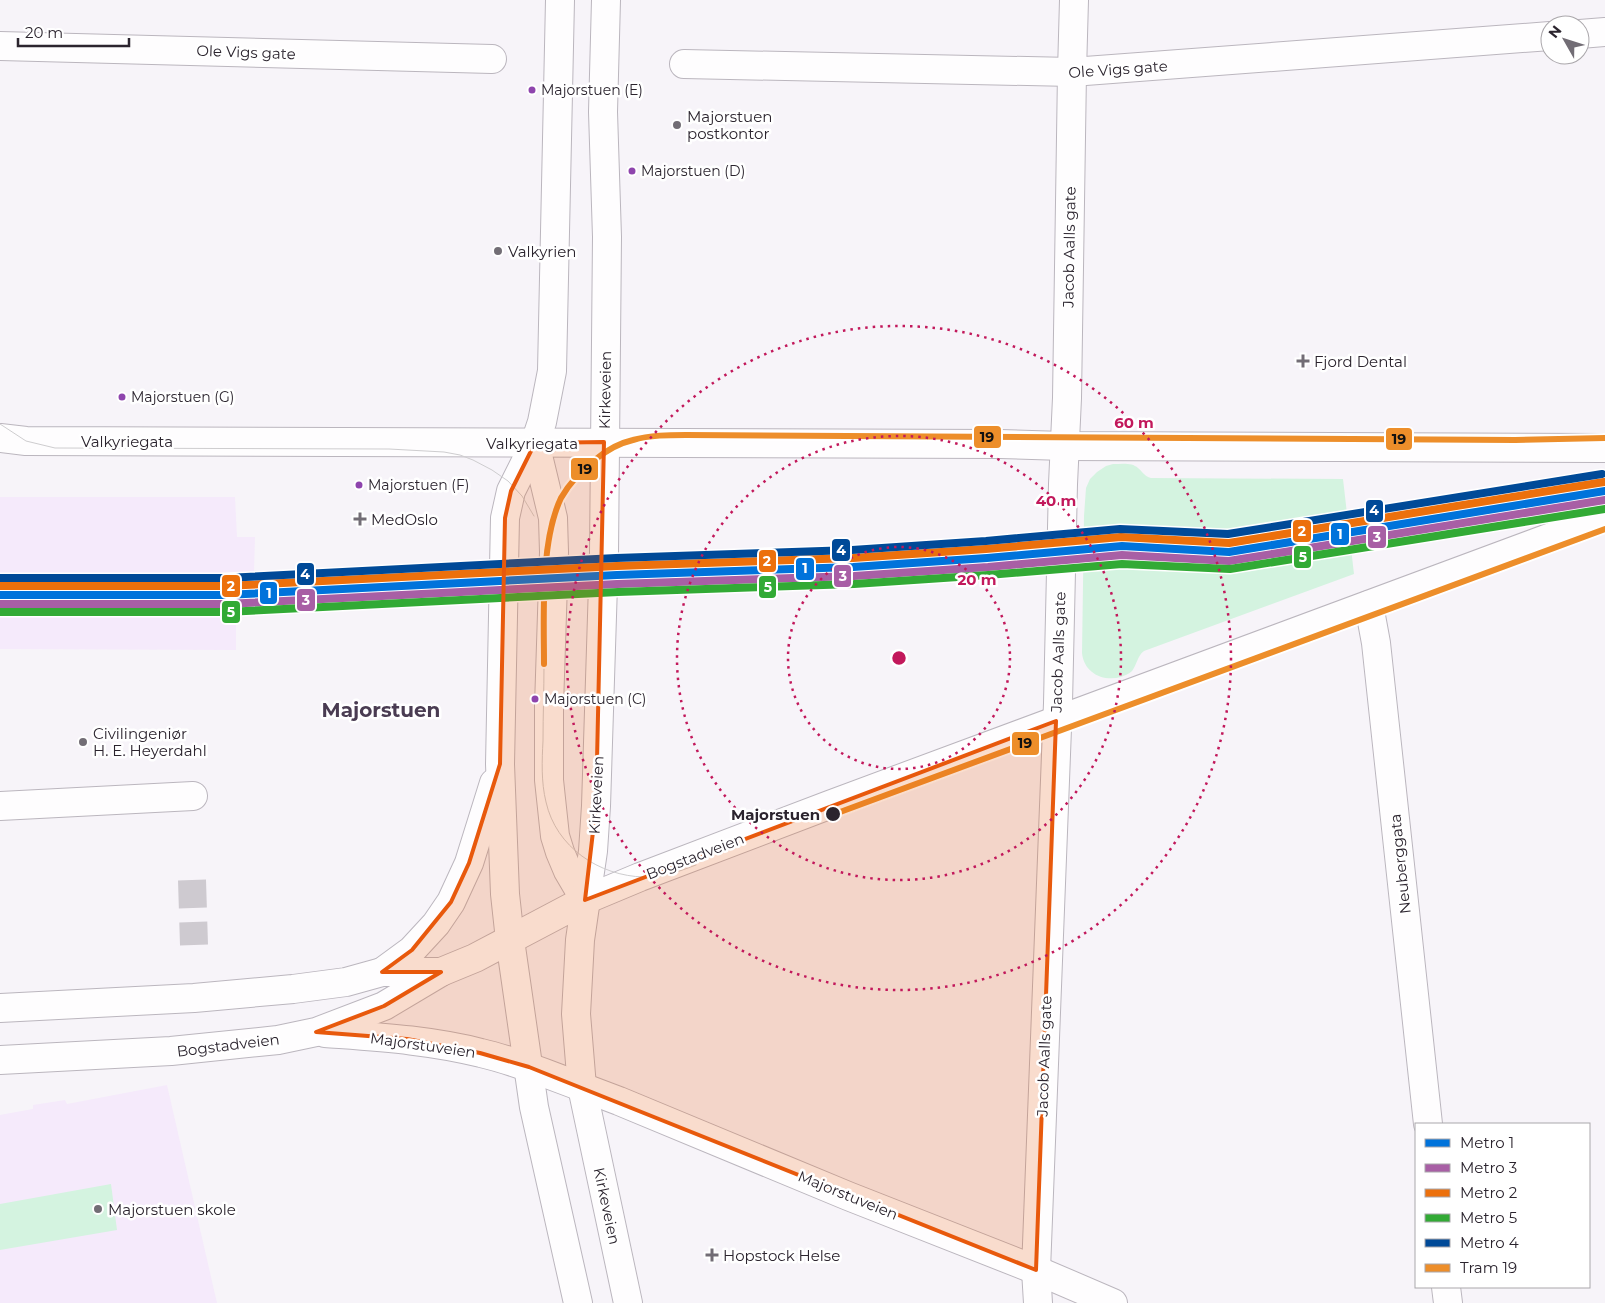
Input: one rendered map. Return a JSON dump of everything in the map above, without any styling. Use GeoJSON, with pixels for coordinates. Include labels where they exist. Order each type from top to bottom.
{"type":"FeatureCollection","features":[{"type":"Feature","properties":{"kind":"main road"},"geometry":{"type":"LineString","coordinates":[[560,0],[552,371],[542,422],[535,442],[511,491],[504,518],[500,764],[505,894],[534,1107],[578,1303]]}},
{"type":"Feature","properties":{"kind":"main road","name":"Kirkeveien"},"geometry":{"type":"LineString","coordinates":[[606,0],[603,112],[606,237],[604,553],[596,806],[593,851],[580,940],[576,1014],[582,1087],[628,1303]]}},
{"type":"Feature","properties":{"kind":"main road","name":"Jacob Aalls gate"},"geometry":{"type":"LineString","coordinates":[[1038,1303],[1036,1270],[1058,702],[1064,446],[1067,398],[1074,0]]}},
{"type":"Feature","properties":{"kind":"main road"},"geometry":{"type":"LineString","coordinates":[[1590,33],[1605,32]]}},
{"type":"Feature","properties":{"kind":"main road","name":"Ole Vigs gate"},"geometry":{"type":"LineString","coordinates":[[684,64],[1072,72],[1540,37]]}},
{"type":"Feature","properties":{"kind":"main road","name":"Ole Vigs gate"},"geometry":{"type":"LineString","coordinates":[[0,46],[492,59]]}},
{"type":"Feature","properties":{"kind":"main road","name":"Valkyriegata"},"geometry":{"type":"LineString","coordinates":[[0,438],[26,441],[604,442],[1605,448]]}},
{"type":"Feature","properties":{"kind":"main road"},"geometry":{"type":"LineString","coordinates":[[535,442],[553,518],[554,552],[548,780],[555,836],[568,871],[585,900]]}},
{"type":"Feature","properties":{"kind":"main road","name":"Bogstadveien"},"geometry":{"type":"LineString","coordinates":[[0,1060],[171,1051],[278,1040],[316,1032],[384,1006],[441,972],[510,940],[585,900],[649,874],[1056,720],[1605,517]]}},
{"type":"Feature","properties":{"kind":"main road","name":"Neuberggata"},"geometry":{"type":"LineString","coordinates":[[1369,605],[1377,653],[1428,1123]]}},
{"type":"Feature","properties":{"kind":"main road","name":"Bogstadveien"},"geometry":{"type":"LineString","coordinates":[[382,972],[412,950],[436,924],[451,902],[469,862],[500,764]]}},
{"type":"Feature","properties":{"kind":"main road"},"geometry":{"type":"LineString","coordinates":[[0,806],[193,796]]}},
{"type":"Feature","properties":{"kind":"main road","name":"Bogstadveien"},"geometry":{"type":"LineString","coordinates":[[0,1008],[194,998],[346,982],[382,972],[441,972]]}},
{"type":"Feature","properties":{"kind":"main road","name":"Majorstuveien"},"geometry":{"type":"LineString","coordinates":[[316,1032],[407,1039],[480,1053],[529,1067],[619,1101],[1113,1303]]}},
{"type":"Feature","properties":{"kind":"main road"},"geometry":{"type":"LineString","coordinates":[[1446,1288],[1448,1303]]}},
{"type":"Feature","properties":{"kind":"highlighted area"},"geometry":{"type":"Polygon","coordinates":[[[604,442],[596,806],[585,900],[1056,721],[1036,1270],[529,1067],[480,1053],[407,1039],[316,1032],[384,1006],[441,972],[382,972],[412,950],[451,902],[469,863],[500,764],[505,518],[511,491],[535,443],[604,442]]]}},
{"type":"Feature","properties":{"kind":"shaded area"},"geometry":{"type":"Polygon","coordinates":[[[0,497],[235,497],[237,537],[255,537],[253,608],[236,608],[236,650],[0,649],[0,497]]]}},
{"type":"Feature","properties":{"kind":"shaded area","name":"Majorstuen skole"},"geometry":{"type":"Polygon","coordinates":[[[167,1085],[217,1303],[0,1303],[0,1115],[33,1109],[33,1105],[65,1100],[67,1104],[167,1085]]]}},
{"type":"Feature","properties":{"kind":"green space"},"geometry":{"type":"Polygon","coordinates":[[[1113,464],[1133,465],[1151,478],[1343,479],[1354,574],[1144,651],[1132,671],[1128,674],[1114,678],[1101,677],[1090,671],[1086,666],[1082,653],[1084,516],[1086,488],[1090,479],[1106,466],[1113,464]]]}},
{"type":"Feature","properties":{"kind":"green space"},"geometry":{"type":"Polygon","coordinates":[[[1572,482],[1576,487],[1571,492],[1520,510],[1517,506],[1518,494],[1513,487],[1514,483],[1572,482]]]}},
{"type":"Feature","properties":{"kind":"green space"},"geometry":{"type":"Polygon","coordinates":[[[111,1184],[117,1230],[0,1250],[0,1204],[111,1184]]]}},
{"type":"Feature","properties":{"kind":"tunnel"},"geometry":{"type":"LineString","coordinates":[[192,880],[194,945]]}},
{"type":"Feature","properties":{"kind":"tram line"},"geometry":{"type":"LineString","coordinates":[[0,424],[26,441],[55,448],[389,449],[444,452],[473,460],[508,481],[522,496],[534,516]]}},
{"type":"Feature","properties":{"kind":"tram line","name":"19"},"geometry":{"type":"LineString","coordinates":[[544,664],[546,557],[554,516],[561,498],[586,467],[600,456],[618,445],[639,438],[686,435],[1515,440],[1605,438]]}},
{"type":"Feature","properties":{"kind":"tram line","name":"19"},"geometry":{"type":"LineString","coordinates":[[832,815],[1605,529]]}},
{"type":"Feature","properties":{"kind":"tram line"},"geometry":{"type":"LineString","coordinates":[[544,664],[543,787],[551,818],[559,833],[582,856],[596,865],[627,875],[644,877],[671,874],[696,865]]}},
{"type":"Feature","properties":{"kind":"metro line","name":"4"},"geometry":{"type":"LineString","coordinates":[[0,578],[225,578],[616,558],[852,550],[1120,529],[1228,534],[1602,474]]}},
{"type":"Feature","properties":{"kind":"metro line","name":"2"},"geometry":{"type":"LineString","coordinates":[[0,586],[225,586],[617,566],[853,558],[1121,537],[1229,543],[1604,482]]}},
{"type":"Feature","properties":{"kind":"metro line","name":"1"},"geometry":{"type":"LineString","coordinates":[[0,595],[225,595],[617,575],[853,567],[1122,546],[1229,552],[1605,491]]}},
{"type":"Feature","properties":{"kind":"metro line","name":"3"},"geometry":{"type":"LineString","coordinates":[[0,604],[225,604],[617,584],[854,576],[1122,555],[1229,561],[1605,500]]}},
{"type":"Feature","properties":{"kind":"metro line","name":"5"},"geometry":{"type":"LineString","coordinates":[[0,612],[226,612],[618,592],[854,584],[1122,564],[1230,569],[1605,509]]}},
{"type":"Feature","properties":{"kind":"place","name":"Majorstuen (E)"},"geometry":{"type":"Point","coordinates":[532,90]}},
{"type":"Feature","properties":{"kind":"place","name":"Majorstuen postkontor"},"geometry":{"type":"Point","coordinates":[677,125]}},
{"type":"Feature","properties":{"kind":"place","name":"Majorstuen (D)"},"geometry":{"type":"Point","coordinates":[632,171]}},
{"type":"Feature","properties":{"kind":"place","name":"Valkyrien"},"geometry":{"type":"Point","coordinates":[498,251]}},
{"type":"Feature","properties":{"kind":"place","name":"Fjord Dental"},"geometry":{"type":"Point","coordinates":[1303,361]}},
{"type":"Feature","properties":{"kind":"place","name":"Majorstuen (G)"},"geometry":{"type":"Point","coordinates":[122,397]}},
{"type":"Feature","properties":{"kind":"place","name":"Majorstuen (F)"},"geometry":{"type":"Point","coordinates":[359,485]}},
{"type":"Feature","properties":{"kind":"place","name":"MedOslo"},"geometry":{"type":"Point","coordinates":[360,519]}},
{"type":"Feature","properties":{"kind":"place","name":"Majorstuen (C)"},"geometry":{"type":"Point","coordinates":[535,699]}},
{"type":"Feature","properties":{"kind":"place","name":"Civilingeniør H. E. Heyerdahl"},"geometry":{"type":"Point","coordinates":[83,742]}},
{"type":"Feature","properties":{"kind":"place","name":"Majorstuen"},"geometry":{"type":"Point","coordinates":[833,814]}},
{"type":"Feature","properties":{"kind":"place","name":"Majorstuen skole"},"geometry":{"type":"Point","coordinates":[98,1209]}},
{"type":"Feature","properties":{"kind":"place","name":"Hopstock Helse"},"geometry":{"type":"Point","coordinates":[712,1255]}},
{"type":"Feature","properties":{"kind":"district","name":"Majorstuen"},"geometry":{"type":"Point","coordinates":[381,710]}}]}
